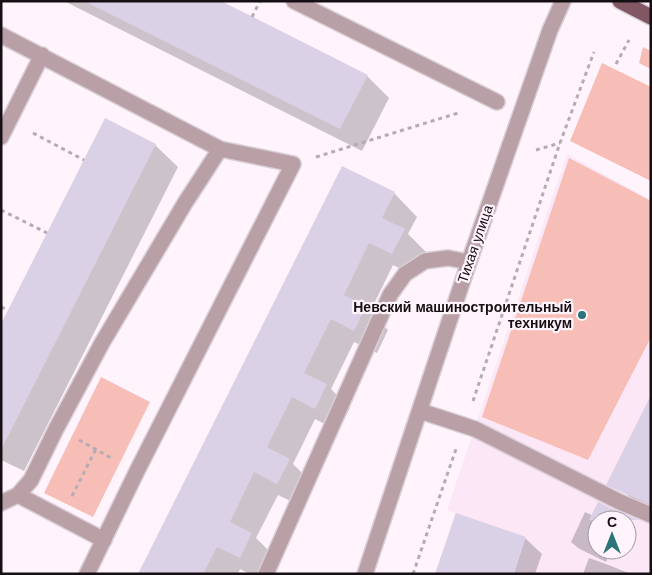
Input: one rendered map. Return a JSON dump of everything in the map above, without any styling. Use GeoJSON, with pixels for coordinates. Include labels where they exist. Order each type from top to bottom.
{"type":"FeatureCollection","features":[{"type":"Feature","properties":{"kind":"main road"},"geometry":{"type":"LineString","coordinates":[[620,1],[651,17]]}},
{"type":"Feature","properties":{"kind":"street"},"geometry":{"type":"LineString","coordinates":[[294,1],[497,102]]}},
{"type":"Feature","properties":{"kind":"street","name":"Тихая улица"},"geometry":{"type":"LineString","coordinates":[[364,574],[469,262],[550,30],[562,1]]}},
{"type":"Feature","properties":{"kind":"street"},"geometry":{"type":"LineString","coordinates":[[1,35],[220,149],[293,164],[137,471],[87,574]]}},
{"type":"Feature","properties":{"kind":"street"},"geometry":{"type":"LineString","coordinates":[[1,137],[42,55]]}},
{"type":"Feature","properties":{"kind":"street"},"geometry":{"type":"LineString","coordinates":[[1,503],[18,495],[31,480],[56,428],[102,343],[185,203],[220,149]]}},
{"type":"Feature","properties":{"kind":"street"},"geometry":{"type":"LineString","coordinates":[[266,574],[390,295],[405,274],[425,261],[448,258],[469,262]]}},
{"type":"Feature","properties":{"kind":"street"},"geometry":{"type":"LineString","coordinates":[[420,411],[475,429],[620,502],[651,515]]}},
{"type":"Feature","properties":{"kind":"street"},"geometry":{"type":"LineString","coordinates":[[18,495],[104,540]]}},
{"type":"Feature","properties":{"kind":"path"},"geometry":{"type":"LineString","coordinates":[[252,17],[260,1]]}},
{"type":"Feature","properties":{"kind":"path"},"geometry":{"type":"LineString","coordinates":[[616,64],[629,40]]}},
{"type":"Feature","properties":{"kind":"path"},"geometry":{"type":"LineString","coordinates":[[413,574],[560,143],[594,52]]}},
{"type":"Feature","properties":{"kind":"path"},"geometry":{"type":"LineString","coordinates":[[293,164],[497,102]]}},
{"type":"Feature","properties":{"kind":"path"},"geometry":{"type":"LineString","coordinates":[[10,120],[84,160]]}},
{"type":"Feature","properties":{"kind":"path"},"geometry":{"type":"LineString","coordinates":[[528,152],[560,143]]}},
{"type":"Feature","properties":{"kind":"path"},"geometry":{"type":"LineString","coordinates":[[1,210],[47,233]]}},
{"type":"Feature","properties":{"kind":"path"},"geometry":{"type":"LineString","coordinates":[[1,307],[8,310]]}},
{"type":"Feature","properties":{"kind":"path"},"geometry":{"type":"LineString","coordinates":[[56,428],[137,471]]}},
{"type":"Feature","properties":{"kind":"path"},"geometry":{"type":"LineString","coordinates":[[61,518],[96,449]]}},
{"type":"Feature","properties":{"kind":"shaded area"},"geometry":{"type":"Polygon","coordinates":[[[643,47],[651,51],[651,69],[639,63],[643,47]]]}},
{"type":"Feature","properties":{"kind":"shaded area"},"geometry":{"type":"Polygon","coordinates":[[[602,63],[651,87],[651,181],[570,141],[602,63]]]}},
{"type":"Feature","properties":{"kind":"shaded area","name":"Невский машиностроительный техникум"},"geometry":{"type":"Polygon","coordinates":[[[567,154],[651,200],[651,574],[435,574],[455,513],[447,510],[567,154]]]}},
{"type":"Feature","properties":{"kind":"shaded area"},"geometry":{"type":"Polygon","coordinates":[[[569,158],[651,201],[651,337],[588,460],[482,417],[569,158]]]}},
{"type":"Feature","properties":{"kind":"shaded area"},"geometry":{"type":"Polygon","coordinates":[[[101,377],[150,402],[93,517],[44,493],[101,377]]]}},
{"type":"Feature","properties":{"kind":"building"},"geometry":{"type":"Polygon","coordinates":[[[84,1],[221,1],[368,75],[340,129],[84,1]]]}},
{"type":"Feature","properties":{"kind":"building"},"geometry":{"type":"Polygon","coordinates":[[[105,118],[156,144],[1,450],[1,324],[105,118]]]}},
{"type":"Feature","properties":{"kind":"building"},"geometry":{"type":"Polygon","coordinates":[[[342,166],[395,192],[382,218],[405,229],[392,254],[369,243],[344,295],[366,306],[354,331],[331,319],[304,373],[327,384],[315,409],[292,397],[267,447],[290,459],[277,484],[254,472],[230,522],[252,533],[240,558],[217,547],[203,574],[138,574],[342,166]]]}},
{"type":"Feature","properties":{"kind":"building"},"geometry":{"type":"Polygon","coordinates":[[[651,395],[651,505],[606,485],[651,395]]]}},
{"type":"Feature","properties":{"kind":"building"},"geometry":{"type":"Polygon","coordinates":[[[598,502],[614,510],[594,510],[598,502]]]}},
{"type":"Feature","properties":{"kind":"building"},"geometry":{"type":"Polygon","coordinates":[[[456,513],[526,537],[514,574],[435,574],[456,513]]]}},
{"type":"Feature","properties":{"kind":"place","name":"Невский машиностроительный техникум"},"geometry":{"type":"Point","coordinates":[582,315]}}]}
